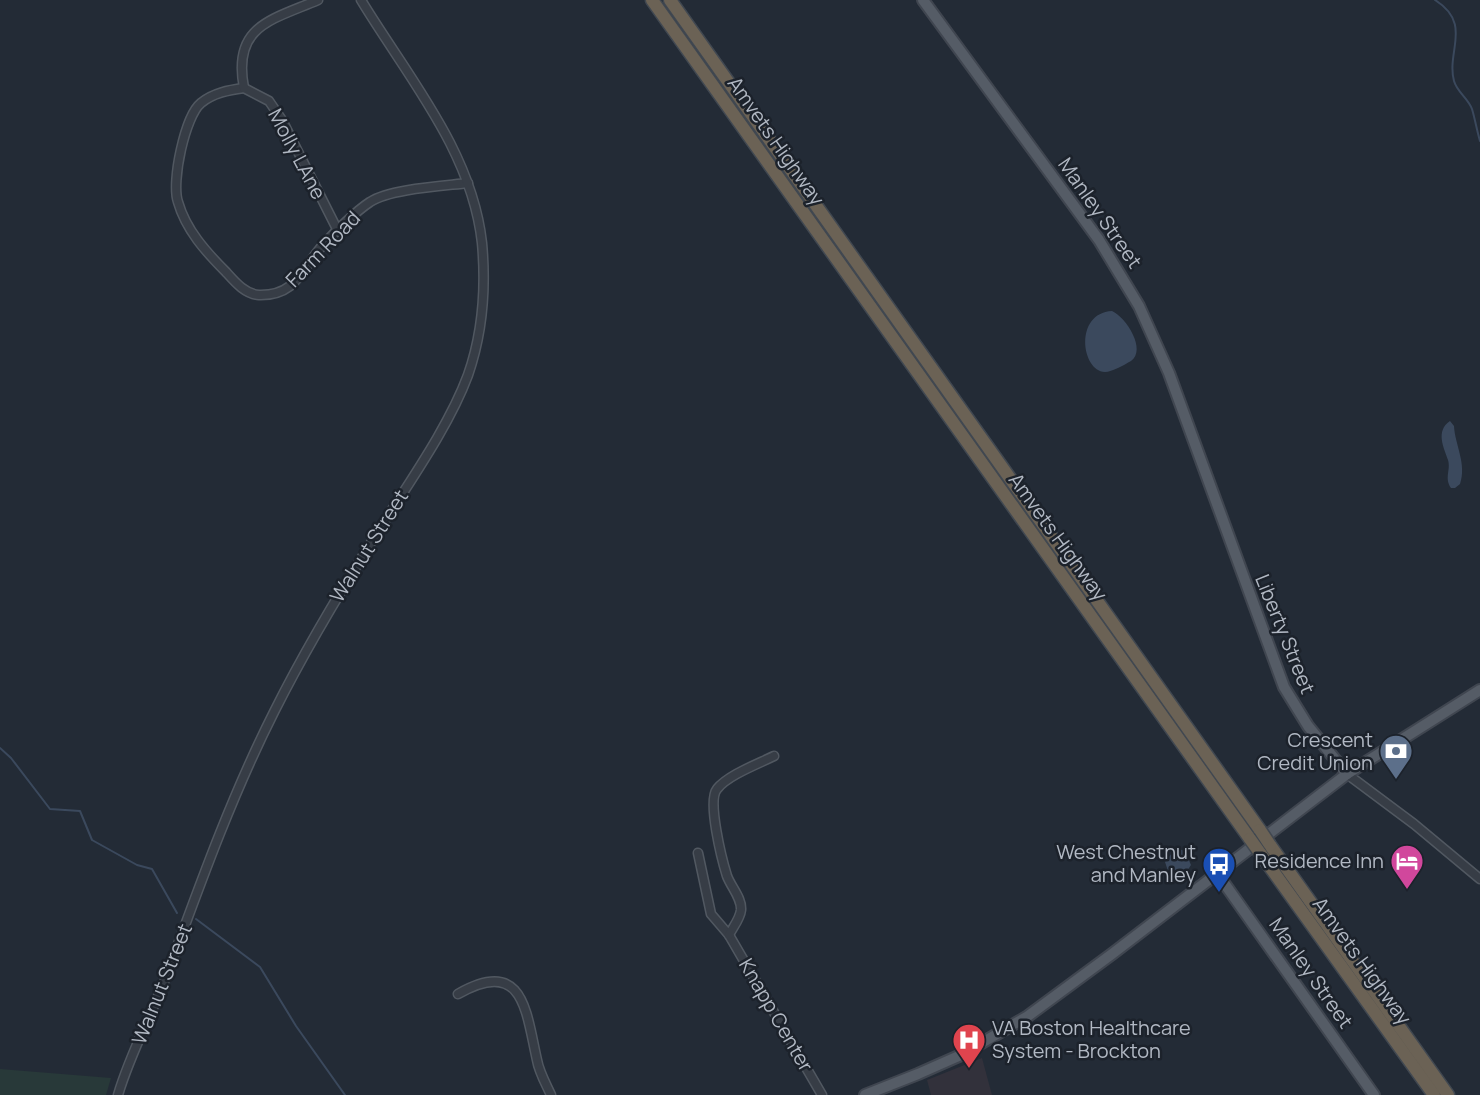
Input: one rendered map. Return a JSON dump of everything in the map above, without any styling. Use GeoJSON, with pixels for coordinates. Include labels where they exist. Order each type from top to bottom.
{"type":"FeatureCollection","features":[{"type":"Feature","properties":{"kind":"highway","name":"Amvets Highway"},"geometry":{"type":"LineString","coordinates":[[652,0],[1434,1095]]}},
{"type":"Feature","properties":{"kind":"highway","name":"Amvets Highway"},"geometry":{"type":"LineString","coordinates":[[670,0],[1448,1095]]}},
{"type":"Feature","properties":{"kind":"main road","name":"Manley Street"},"geometry":{"type":"LineString","coordinates":[[923,0],[1080,214],[1125,280],[1160,350],[1204,470]]}},
{"type":"Feature","properties":{"kind":"main road","name":"Liberty Street"},"geometry":{"type":"LineString","coordinates":[[1204,470],[1284,687],[1308,726],[1347,774]]}},
{"type":"Feature","properties":{"kind":"main road"},"geometry":{"type":"LineString","coordinates":[[865,1095],[961,1054],[1023,1019],[1104,961],[1347,774],[1480,690]]}},
{"type":"Feature","properties":{"kind":"main road","name":"Manley Street"},"geometry":{"type":"LineString","coordinates":[[1217,873],[1374,1095]]}},
{"type":"Feature","properties":{"kind":"street"},"geometry":{"type":"LineString","coordinates":[[243,88],[242,54],[247,42],[257,29],[318,0]]}},
{"type":"Feature","properties":{"kind":"street","name":"Walnut Street"},"geometry":{"type":"LineString","coordinates":[[118,1095],[238,788],[264,731],[335,600],[444,423],[469,372],[480,326],[484,279],[480,227],[468,183],[441,126],[361,0]]}},
{"type":"Feature","properties":{"kind":"street","name":"Molly LAne"},"geometry":{"type":"LineString","coordinates":[[243,88],[269,101],[282,120],[338,231]]}},
{"type":"Feature","properties":{"kind":"street","name":"Farm Road"},"geometry":{"type":"LineString","coordinates":[[243,88],[212,96],[199,105],[190,122],[181,149],[175,187],[177,202],[196,240],[243,289],[255,295],[273,294],[287,289],[303,274],[322,245],[370,201],[387,195],[468,183]]}},
{"type":"Feature","properties":{"kind":"street"},"geometry":{"type":"LineString","coordinates":[[729,935],[739,916],[741,906],[724,866],[714,813],[714,797],[717,789],[727,782],[774,756]]}},
{"type":"Feature","properties":{"kind":"street","name":"Liberty Street"},"geometry":{"type":"LineString","coordinates":[[1347,774],[1414,824],[1480,879]]}},
{"type":"Feature","properties":{"kind":"street","name":"Knapp Center"},"geometry":{"type":"LineString","coordinates":[[698,853],[711,914],[729,935],[822,1095]]}},
{"type":"Feature","properties":{"kind":"street"},"geometry":{"type":"LineString","coordinates":[[458,994],[479,983],[492,981],[503,983],[518,994],[524,1002],[538,1065],[551,1095]]}},
{"type":"Feature","properties":{"kind":"shaded area","name":"VA Boston Healthcare System - Brockton"},"geometry":{"type":"Polygon","coordinates":[[[982,1058],[992,1095],[931,1095],[927,1080],[982,1058]]]}},
{"type":"Feature","properties":{"kind":"shaded area"},"geometry":{"type":"Polygon","coordinates":[[[0,1069],[111,1078],[106,1095],[0,1095],[0,1069]]]}},
{"type":"Feature","properties":{"kind":"water"},"geometry":{"type":"Polygon","coordinates":[[[1112,311],[1123,320],[1133,334],[1137,349],[1131,361],[1105,372],[1097,369],[1091,362],[1085,342],[1092,321],[1100,314],[1112,311]]]}},
{"type":"Feature","properties":{"kind":"water"},"geometry":{"type":"Polygon","coordinates":[[[1450,421],[1454,426],[1462,469],[1460,484],[1455,488],[1451,488],[1448,481],[1449,464],[1442,440],[1445,425],[1450,421]]]}},
{"type":"Feature","properties":{"kind":"water"},"geometry":{"type":"Polygon","coordinates":[[[1179,849],[1185,851],[1191,865],[1183,877],[1174,878],[1169,874],[1165,862],[1172,853],[1179,849]]]}},
{"type":"Feature","properties":{"kind":"waterway"},"geometry":{"type":"LineString","coordinates":[[1435,0],[1446,9],[1456,28],[1452,70],[1454,81],[1472,109],[1480,141]]}},
{"type":"Feature","properties":{"kind":"waterway"},"geometry":{"type":"LineString","coordinates":[[0,748],[11,758],[50,809],[80,811],[92,840],[137,865],[152,869],[177,913]]}},
{"type":"Feature","properties":{"kind":"waterway"},"geometry":{"type":"LineString","coordinates":[[196,919],[260,967],[296,1026],[345,1095]]}},
{"type":"Feature","properties":{"kind":"place","name":"Crescent Credit Union"},"geometry":{"type":"Point","coordinates":[1396,780]}},
{"type":"Feature","properties":{"kind":"place","name":"Residence Inn"},"geometry":{"type":"Point","coordinates":[1407,890]}},
{"type":"Feature","properties":{"kind":"place","name":"West Chestnut and Manley"},"geometry":{"type":"Point","coordinates":[1219,893]}},
{"type":"Feature","properties":{"kind":"place","name":"VA Boston Healthcare System - Brockton"},"geometry":{"type":"Point","coordinates":[969,1069]}}]}
